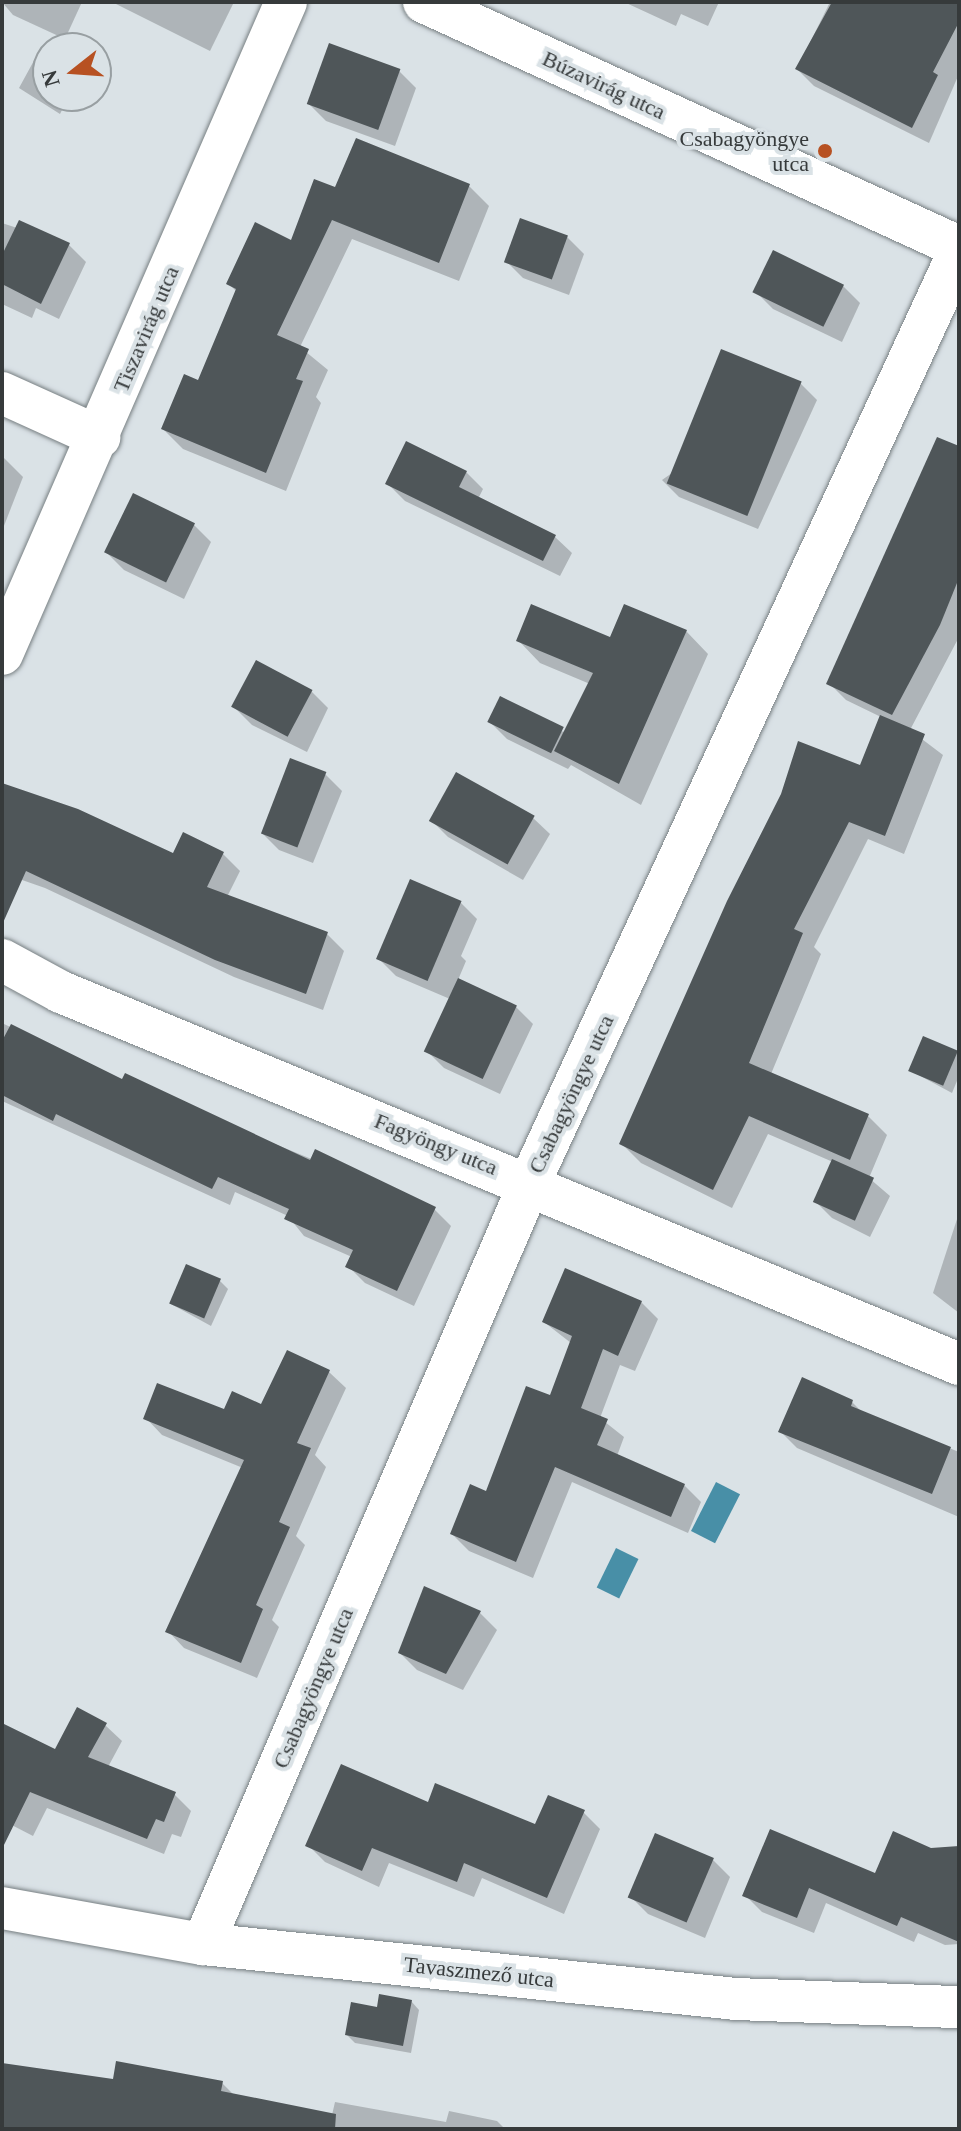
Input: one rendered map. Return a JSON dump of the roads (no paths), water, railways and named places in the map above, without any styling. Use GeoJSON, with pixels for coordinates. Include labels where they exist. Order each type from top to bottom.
{"type":"FeatureCollection","features":[{"type":"Feature","properties":{"kind":"street","name":"Tiszavirág utca"},"geometry":{"type":"LineString","coordinates":[[2,654],[286,2]]}},
{"type":"Feature","properties":{"kind":"street","name":"Búzavirág utca"},"geometry":{"type":"LineString","coordinates":[[424,2],[959,250]]}},
{"type":"Feature","properties":{"kind":"street","name":"Csabagyöngye utca"},"geometry":{"type":"LineString","coordinates":[[203,1944],[530,1182],[959,250]]}},
{"type":"Feature","properties":{"kind":"street"},"geometry":{"type":"LineString","coordinates":[[2,393],[99,437]]}},
{"type":"Feature","properties":{"kind":"street","name":"Fagyöngy utca"},"geometry":{"type":"LineString","coordinates":[[2,960],[61,992],[530,1182],[959,1364]]}},
{"type":"Feature","properties":{"kind":"street","name":"Tavaszmező utca"},"geometry":{"type":"LineString","coordinates":[[2,1908],[203,1944],[736,1999],[959,2007]]}},
{"type":"Feature","properties":{"kind":"water"},"geometry":{"type":"Polygon","coordinates":[[[716,1482],[740,1494],[715,1543],[691,1531],[716,1482]]]}},
{"type":"Feature","properties":{"kind":"water"},"geometry":{"type":"Polygon","coordinates":[[[616,1548],[638,1559],[619,1599],[597,1588],[616,1548]]]}},
{"type":"Feature","properties":{"kind":"place","name":"Csabagyöngye utca"},"geometry":{"type":"Point","coordinates":[825,151]}}]}
